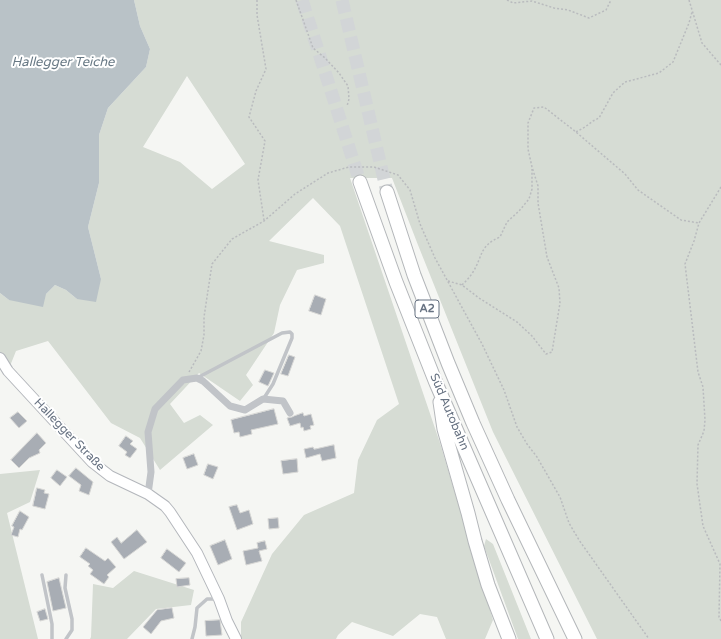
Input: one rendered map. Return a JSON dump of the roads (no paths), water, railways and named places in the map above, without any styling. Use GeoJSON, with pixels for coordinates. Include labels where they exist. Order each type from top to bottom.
{"type":"FeatureCollection","features":[{"type":"Feature","properties":{"kind":"highway","name":"Süd Autobahn"},"geometry":{"type":"LineString","coordinates":[[360,182],[396,282],[436,382],[546,637]]}},
{"type":"Feature","properties":{"kind":"highway","name":"Süd Autobahn"},"geometry":{"type":"LineString","coordinates":[[387,192],[414,275],[456,383],[508,500],[574,636]]}},
{"type":"Feature","properties":{"kind":"highway"},"geometry":{"type":"LineString","coordinates":[[436,382],[444,429],[475,541],[488,585],[508,639]]}},
{"type":"Feature","properties":{"kind":"main road","name":"Hallegger Straße"},"geometry":{"type":"LineString","coordinates":[[0,358],[8,371],[92,462],[110,476],[148,494],[165,506],[196,553],[219,599],[227,621],[236,639]]}},
{"type":"Feature","properties":{"kind":"street"},"geometry":{"type":"LineString","coordinates":[[148,494],[152,472],[148,432],[155,409],[183,380],[197,378],[203,381],[230,406],[245,410],[263,399],[283,401],[290,413]]}},
{"type":"Feature","properties":{"kind":"lane"},"geometry":{"type":"LineString","coordinates":[[197,378],[282,333],[290,332],[292,334],[292,338],[273,384],[263,399]]}},
{"type":"Feature","properties":{"kind":"lane"},"geometry":{"type":"LineString","coordinates":[[42,575],[52,624],[52,639]]}},
{"type":"Feature","properties":{"kind":"lane"},"geometry":{"type":"LineString","coordinates":[[66,575],[65,588],[72,619],[72,630],[66,639]]}},
{"type":"Feature","properties":{"kind":"lane"},"geometry":{"type":"LineString","coordinates":[[192,639],[195,627],[196,608],[207,599],[219,599]]}},
{"type":"Feature","properties":{"kind":"water","name":"Hallegger Teiche"},"geometry":{"type":"Polygon","coordinates":[[[0,0],[134,0],[140,26],[150,49],[146,67],[108,108],[99,135],[99,183],[88,227],[101,279],[96,302],[77,299],[66,290],[55,285],[46,294],[43,307],[9,300],[0,293],[0,0]]]}},
{"type":"Feature","properties":{"kind":"tunnel"},"geometry":{"type":"LineString","coordinates":[[302,0],[360,182]]}},
{"type":"Feature","properties":{"kind":"tunnel"},"geometry":{"type":"LineString","coordinates":[[342,0],[387,192]]}}]}
